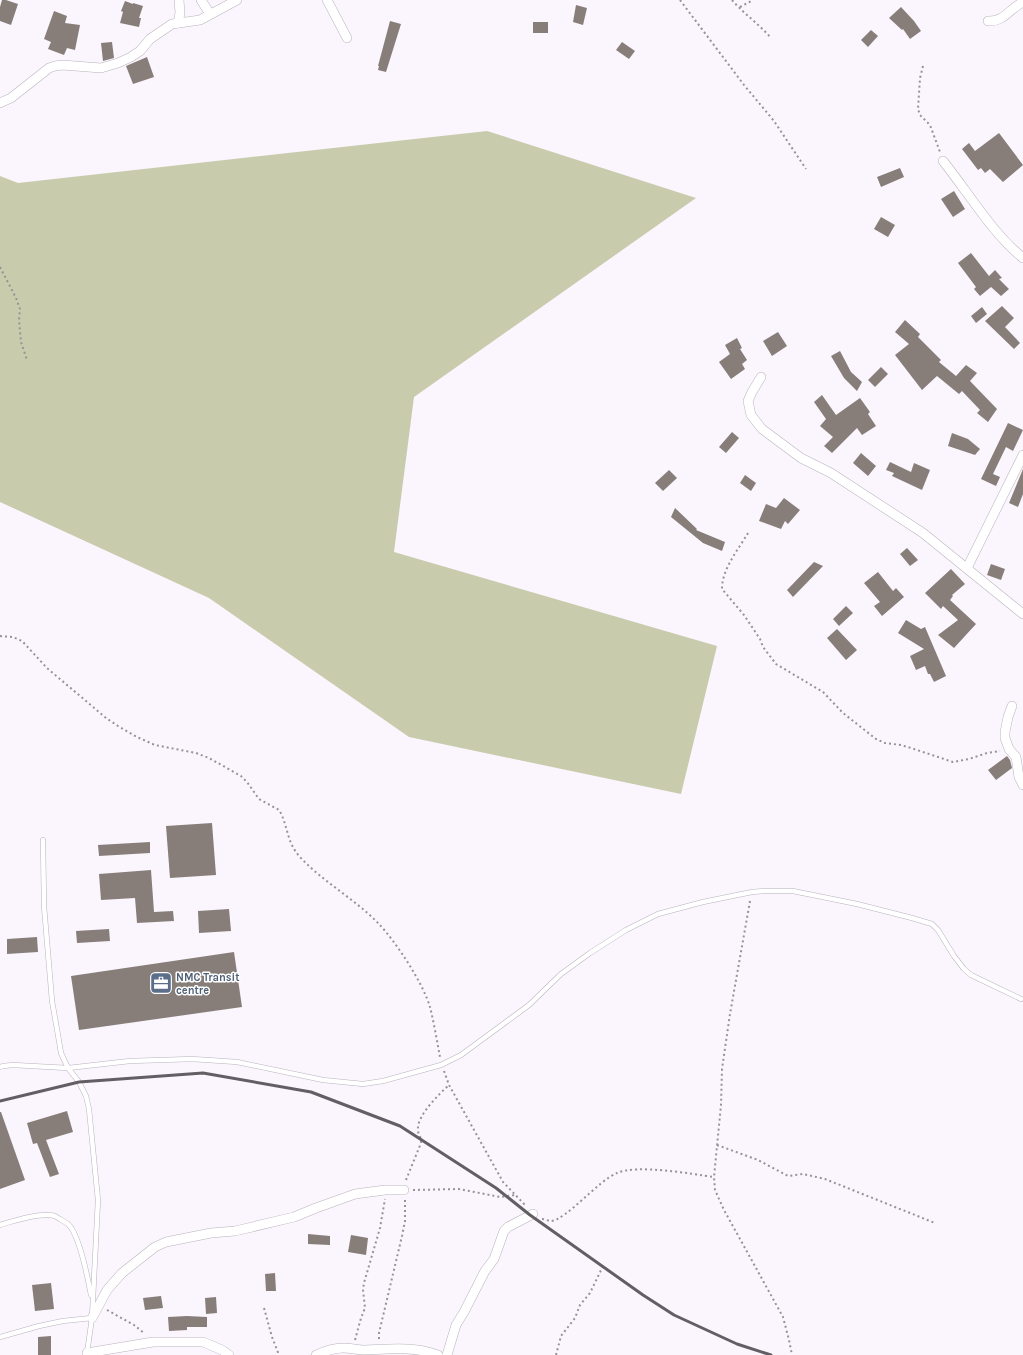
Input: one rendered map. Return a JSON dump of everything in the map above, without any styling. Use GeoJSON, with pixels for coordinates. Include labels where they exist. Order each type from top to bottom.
{"type":"FeatureCollection","features":[{"type":"Feature","properties":{"kind":"street"},"geometry":{"type":"LineString","coordinates":[[178,23],[180,13],[179,0]]}},
{"type":"Feature","properties":{"kind":"street"},"geometry":{"type":"LineString","coordinates":[[200,0],[210,14]]}},
{"type":"Feature","properties":{"kind":"street"},"geometry":{"type":"LineString","coordinates":[[0,103],[11,98],[48,68],[62,65],[101,68],[125,60],[140,51],[150,39],[172,24],[200,20],[237,0]]}},
{"type":"Feature","properties":{"kind":"street"},"geometry":{"type":"LineString","coordinates":[[327,0],[347,38]]}},
{"type":"Feature","properties":{"kind":"street"},"geometry":{"type":"LineString","coordinates":[[988,21],[995,22],[1002,19],[1016,6],[1023,2]]}},
{"type":"Feature","properties":{"kind":"street"},"geometry":{"type":"LineString","coordinates":[[943,161],[1000,235],[1023,258]]}},
{"type":"Feature","properties":{"kind":"street"},"geometry":{"type":"LineString","coordinates":[[761,377],[748,401],[751,415],[762,429],[801,458],[831,473],[923,532],[1023,614]]}},
{"type":"Feature","properties":{"kind":"street"},"geometry":{"type":"LineString","coordinates":[[967,568],[1023,455]]}},
{"type":"Feature","properties":{"kind":"street"},"geometry":{"type":"LineString","coordinates":[[1012,706],[1004,732],[1006,744],[1016,757],[1019,777],[1023,785]]}},
{"type":"Feature","properties":{"kind":"street"},"geometry":{"type":"LineString","coordinates":[[92,1318],[96,1304],[122,1273],[155,1247],[166,1242],[235,1231],[294,1217],[355,1194],[385,1190],[404,1190]]}},
{"type":"Feature","properties":{"kind":"street"},"geometry":{"type":"LineString","coordinates":[[447,1355],[456,1325],[485,1271],[494,1259],[504,1231],[508,1227],[532,1214]]}},
{"type":"Feature","properties":{"kind":"street"},"geometry":{"type":"LineString","coordinates":[[87,1354],[153,1342],[203,1342],[222,1350],[229,1355]]}},
{"type":"Feature","properties":{"kind":"street"},"geometry":{"type":"LineString","coordinates":[[316,1355],[343,1348],[400,1348],[426,1350],[438,1355]]}},
{"type":"Feature","properties":{"kind":"lane"},"geometry":{"type":"LineString","coordinates":[[43,840],[44,906],[52,1001],[61,1053],[68,1068],[86,1096],[89,1109],[98,1200],[96,1304]]}},
{"type":"Feature","properties":{"kind":"lane"},"geometry":{"type":"LineString","coordinates":[[1,1066],[68,1068],[130,1061],[192,1059],[237,1062],[324,1080],[363,1084],[383,1081],[441,1065],[468,1051],[529,1005],[561,974],[626,930],[658,914],[678,908],[752,892],[793,891],[856,904],[932,924],[938,930],[954,956],[964,969],[971,975],[1021,999]]}},
{"type":"Feature","properties":{"kind":"lane"},"geometry":{"type":"LineString","coordinates":[[0,1225],[37,1216],[54,1216],[69,1225],[75,1236],[96,1304]]}},
{"type":"Feature","properties":{"kind":"lane"},"geometry":{"type":"LineString","coordinates":[[0,1337],[63,1321],[92,1318],[87,1354]]}},
{"type":"Feature","properties":{"kind":"path"},"geometry":{"type":"LineString","coordinates":[[680,0],[744,85],[774,121],[806,169]]}},
{"type":"Feature","properties":{"kind":"path"},"geometry":{"type":"LineString","coordinates":[[732,0],[763,28],[771,38]]}},
{"type":"Feature","properties":{"kind":"path"},"geometry":{"type":"LineString","coordinates":[[740,8],[753,0]]}},
{"type":"Feature","properties":{"kind":"path"},"geometry":{"type":"LineString","coordinates":[[923,66],[920,78],[918,109],[920,115],[930,125],[943,161]]}},
{"type":"Feature","properties":{"kind":"path"},"geometry":{"type":"LineString","coordinates":[[0,267],[20,309],[19,320],[21,342],[27,360]]}},
{"type":"Feature","properties":{"kind":"path"},"geometry":{"type":"LineString","coordinates":[[748,532],[729,566],[722,582],[722,590],[750,624],[760,639],[763,647],[776,664],[818,689],[842,713],[876,739],[884,743],[907,747],[954,762],[1009,749]]}},
{"type":"Feature","properties":{"kind":"path"},"geometry":{"type":"LineString","coordinates":[[0,636],[13,637],[22,641],[47,668],[106,718],[118,726],[137,737],[156,745],[196,753],[209,758],[240,776],[247,782],[259,799],[279,810],[282,814],[288,837],[299,856],[312,869],[378,924],[395,945],[420,983],[429,1005],[441,1065],[449,1085],[486,1154],[503,1182],[532,1214],[550,1221],[557,1219],[617,1172],[645,1170],[714,1177]]}},
{"type":"Feature","properties":{"kind":"path"},"geometry":{"type":"LineString","coordinates":[[752,892],[722,1069],[722,1105],[714,1177],[715,1190],[724,1210],[783,1317],[792,1355]]}},
{"type":"Feature","properties":{"kind":"path"},"geometry":{"type":"LineString","coordinates":[[375,1349],[380,1340],[379,1333],[405,1221],[406,1206],[404,1190],[422,1140],[418,1126],[427,1109],[437,1096],[449,1085]]}},
{"type":"Feature","properties":{"kind":"path"},"geometry":{"type":"LineString","coordinates":[[717,1145],[758,1160],[776,1168],[785,1175],[810,1175],[825,1179],[935,1223]]}},
{"type":"Feature","properties":{"kind":"path"},"geometry":{"type":"LineString","coordinates":[[404,1190],[459,1189],[500,1197],[515,1195]]}},
{"type":"Feature","properties":{"kind":"path"},"geometry":{"type":"LineString","coordinates":[[352,1349],[358,1335],[361,1318],[366,1308],[363,1290],[364,1283],[381,1222],[385,1203],[385,1190]]}},
{"type":"Feature","properties":{"kind":"path"},"geometry":{"type":"LineString","coordinates":[[556,1355],[561,1336],[575,1318],[580,1306],[590,1293],[603,1266]]}},
{"type":"Feature","properties":{"kind":"path"},"geometry":{"type":"LineString","coordinates":[[96,1304],[134,1325],[153,1342]]}},
{"type":"Feature","properties":{"kind":"path"},"geometry":{"type":"LineString","coordinates":[[264,1308],[278,1355]]}},
{"type":"Feature","properties":{"kind":"green space"},"geometry":{"type":"Polygon","coordinates":[[[487,131],[696,198],[414,397],[394,552],[717,646],[681,794],[409,737],[209,598],[0,502],[0,176],[18,183],[487,131]]]}},
{"type":"Feature","properties":{"kind":"building"},"geometry":{"type":"Polygon","coordinates":[[[2,0],[18,4],[11,25],[0,21],[0,7],[2,0]]]}},
{"type":"Feature","properties":{"kind":"building"},"geometry":{"type":"Polygon","coordinates":[[[125,1],[143,6],[139,18],[141,18],[139,27],[120,23],[123,12],[121,11],[125,1]]]}},
{"type":"Feature","properties":{"kind":"building"},"geometry":{"type":"Polygon","coordinates":[[[576,5],[587,8],[583,25],[573,22],[576,5]]]}},
{"type":"Feature","properties":{"kind":"building"},"geometry":{"type":"Polygon","coordinates":[[[901,7],[921,31],[910,39],[903,29],[902,30],[889,18],[901,7]]]}},
{"type":"Feature","properties":{"kind":"building"},"geometry":{"type":"Polygon","coordinates":[[[54,11],[67,16],[65,23],[80,25],[75,50],[67,48],[64,55],[48,49],[51,42],[44,39],[54,11]]]}},
{"type":"Feature","properties":{"kind":"building"},"geometry":{"type":"Polygon","coordinates":[[[390,21],[401,24],[386,72],[378,70],[378,66],[390,21]]]}},
{"type":"Feature","properties":{"kind":"building"},"geometry":{"type":"Polygon","coordinates":[[[533,22],[548,22],[548,33],[533,33],[533,22]]]}},
{"type":"Feature","properties":{"kind":"building"},"geometry":{"type":"Polygon","coordinates":[[[871,30],[878,36],[868,47],[861,40],[871,30]]]}},
{"type":"Feature","properties":{"kind":"building"},"geometry":{"type":"Polygon","coordinates":[[[112,42],[114,58],[103,61],[101,43],[112,42]]]}},
{"type":"Feature","properties":{"kind":"building"},"geometry":{"type":"Polygon","coordinates":[[[622,42],[635,51],[629,59],[616,50],[622,42]]]}},
{"type":"Feature","properties":{"kind":"building"},"geometry":{"type":"Polygon","coordinates":[[[147,57],[154,77],[133,84],[126,66],[147,57]]]}},
{"type":"Feature","properties":{"kind":"building"},"geometry":{"type":"Polygon","coordinates":[[[999,133],[1023,165],[1003,182],[990,169],[985,173],[981,168],[978,170],[962,149],[969,143],[975,151],[999,133]]]}},
{"type":"Feature","properties":{"kind":"building"},"geometry":{"type":"Polygon","coordinates":[[[900,168],[904,177],[881,187],[877,177],[900,168]]]}},
{"type":"Feature","properties":{"kind":"building"},"geometry":{"type":"Polygon","coordinates":[[[954,191],[965,209],[953,217],[941,199],[954,191]]]}},
{"type":"Feature","properties":{"kind":"building"},"geometry":{"type":"Polygon","coordinates":[[[881,217],[895,225],[888,237],[874,229],[881,217]]]}},
{"type":"Feature","properties":{"kind":"building"},"geometry":{"type":"Polygon","coordinates":[[[971,253],[989,276],[995,270],[1002,278],[999,279],[1009,289],[1001,296],[991,287],[980,296],[974,289],[976,287],[958,263],[971,253]]]}},
{"type":"Feature","properties":{"kind":"building"},"geometry":{"type":"Polygon","coordinates":[[[1002,306],[1014,318],[1005,327],[1020,343],[1014,349],[985,321],[1002,306]]]}},
{"type":"Feature","properties":{"kind":"building"},"geometry":{"type":"Polygon","coordinates":[[[982,307],[987,314],[976,323],[971,316],[982,307]]]}},
{"type":"Feature","properties":{"kind":"building"},"geometry":{"type":"Polygon","coordinates":[[[905,320],[920,334],[918,337],[941,360],[939,362],[956,376],[966,365],[977,373],[970,381],[997,409],[988,422],[977,413],[980,410],[962,391],[959,394],[937,376],[922,390],[895,355],[909,344],[895,332],[905,320]]]}},
{"type":"Feature","properties":{"kind":"building"},"geometry":{"type":"Polygon","coordinates":[[[778,332],[787,346],[772,356],[763,341],[778,332]]]}},
{"type":"Feature","properties":{"kind":"building"},"geometry":{"type":"Polygon","coordinates":[[[737,338],[742,348],[740,349],[747,360],[742,364],[745,369],[731,379],[719,362],[730,354],[725,345],[737,338]]]}},
{"type":"Feature","properties":{"kind":"building"},"geometry":{"type":"Polygon","coordinates":[[[840,351],[851,372],[862,382],[857,391],[844,378],[831,356],[840,351]]]}},
{"type":"Feature","properties":{"kind":"building"},"geometry":{"type":"Polygon","coordinates":[[[881,367],[888,374],[875,387],[868,380],[881,367]]]}},
{"type":"Feature","properties":{"kind":"building"},"geometry":{"type":"Polygon","coordinates":[[[822,395],[836,415],[860,398],[870,412],[868,414],[876,426],[862,435],[857,428],[832,453],[824,446],[833,437],[820,426],[826,419],[814,402],[822,395]]]}},
{"type":"Feature","properties":{"kind":"building"},"geometry":{"type":"Polygon","coordinates":[[[1008,423],[1023,430],[1013,451],[1006,447],[993,474],[1000,477],[996,486],[981,479],[1008,423]]]}},
{"type":"Feature","properties":{"kind":"building"},"geometry":{"type":"Polygon","coordinates":[[[732,432],[739,438],[726,453],[719,447],[732,432]]]}},
{"type":"Feature","properties":{"kind":"building"},"geometry":{"type":"Polygon","coordinates":[[[952,433],[968,439],[980,449],[975,455],[948,446],[952,433]]]}},
{"type":"Feature","properties":{"kind":"building"},"geometry":{"type":"Polygon","coordinates":[[[861,453],[876,466],[868,476],[853,463],[861,453]]]}},
{"type":"Feature","properties":{"kind":"building"},"geometry":{"type":"Polygon","coordinates":[[[890,462],[911,472],[914,463],[930,470],[922,490],[892,476],[894,473],[886,470],[890,462]]]}},
{"type":"Feature","properties":{"kind":"building"},"geometry":{"type":"Polygon","coordinates":[[[1023,469],[1023,494],[1018,507],[1009,503],[1023,469]]]}},
{"type":"Feature","properties":{"kind":"building"},"geometry":{"type":"Polygon","coordinates":[[[669,470],[677,478],[663,491],[655,483],[669,470]]]}},
{"type":"Feature","properties":{"kind":"building"},"geometry":{"type":"Polygon","coordinates":[[[745,475],[756,483],[751,491],[740,483],[745,475]]]}},
{"type":"Feature","properties":{"kind":"building"},"geometry":{"type":"Polygon","coordinates":[[[784,498],[800,510],[788,524],[785,521],[781,529],[759,521],[766,504],[776,508],[784,498]]]}},
{"type":"Feature","properties":{"kind":"building"},"geometry":{"type":"Polygon","coordinates":[[[675,508],[697,529],[696,530],[725,542],[722,551],[703,543],[671,517],[675,508]]]}},
{"type":"Feature","properties":{"kind":"building"},"geometry":{"type":"Polygon","coordinates":[[[907,548],[918,560],[910,566],[900,554],[907,548]]]}},
{"type":"Feature","properties":{"kind":"building"},"geometry":{"type":"Polygon","coordinates":[[[814,562],[823,566],[793,597],[787,590],[814,562]]]}},
{"type":"Feature","properties":{"kind":"building"},"geometry":{"type":"Polygon","coordinates":[[[991,564],[1005,569],[1001,580],[987,575],[991,564]]]}},
{"type":"Feature","properties":{"kind":"building"},"geometry":{"type":"Polygon","coordinates":[[[951,569],[965,584],[952,595],[953,596],[950,600],[976,624],[954,648],[938,635],[958,620],[943,606],[941,609],[925,593],[951,569]]]}},
{"type":"Feature","properties":{"kind":"building"},"geometry":{"type":"Polygon","coordinates":[[[878,572],[893,591],[896,588],[904,597],[882,616],[874,606],[880,602],[864,583],[878,572]]]}},
{"type":"Feature","properties":{"kind":"building"},"geometry":{"type":"Polygon","coordinates":[[[846,606],[853,613],[839,626],[833,619],[846,606]]]}},
{"type":"Feature","properties":{"kind":"building"},"geometry":{"type":"Polygon","coordinates":[[[906,620],[921,629],[925,627],[946,676],[934,682],[930,674],[928,674],[925,666],[916,670],[910,656],[924,649],[898,633],[906,620]]]}},
{"type":"Feature","properties":{"kind":"building"},"geometry":{"type":"Polygon","coordinates":[[[837,629],[857,650],[846,660],[827,638],[837,629]]]}},
{"type":"Feature","properties":{"kind":"building"},"geometry":{"type":"Polygon","coordinates":[[[1007,756],[1010,760],[1012,768],[996,780],[988,770],[1007,756]]]}},
{"type":"Feature","properties":{"kind":"building"},"geometry":{"type":"Polygon","coordinates":[[[212,823],[216,875],[170,878],[166,826],[212,823]]]}},
{"type":"Feature","properties":{"kind":"building"},"geometry":{"type":"Polygon","coordinates":[[[150,842],[150,853],[99,856],[98,845],[150,842]]]}},
{"type":"Feature","properties":{"kind":"building"},"geometry":{"type":"Polygon","coordinates":[[[151,870],[154,912],[173,911],[174,921],[137,923],[135,898],[101,900],[99,874],[151,870]]]}},
{"type":"Feature","properties":{"kind":"building"},"geometry":{"type":"Polygon","coordinates":[[[229,909],[231,931],[199,933],[198,911],[229,909]]]}},
{"type":"Feature","properties":{"kind":"building"},"geometry":{"type":"Polygon","coordinates":[[[109,929],[110,941],[77,943],[76,931],[109,929]]]}},
{"type":"Feature","properties":{"kind":"building"},"geometry":{"type":"Polygon","coordinates":[[[37,937],[38,952],[7,954],[7,939],[37,937]]]}},
{"type":"Feature","properties":{"kind":"building"},"geometry":{"type":"Polygon","coordinates":[[[234,952],[242,1007],[79,1030],[71,976],[234,952]]]}},
{"type":"Feature","properties":{"kind":"building"},"geometry":{"type":"Polygon","coordinates":[[[67,1111],[73,1132],[46,1140],[59,1174],[50,1177],[37,1143],[33,1144],[27,1123],[67,1111]]]}},
{"type":"Feature","properties":{"kind":"building"},"geometry":{"type":"Polygon","coordinates":[[[0,1112],[25,1180],[0,1189],[0,1112]]]}},
{"type":"Feature","properties":{"kind":"building"},"geometry":{"type":"Polygon","coordinates":[[[308,1234],[330,1236],[330,1245],[308,1244],[308,1234]]]}},
{"type":"Feature","properties":{"kind":"building"},"geometry":{"type":"Polygon","coordinates":[[[351,1235],[368,1238],[366,1255],[348,1252],[351,1235]]]}},
{"type":"Feature","properties":{"kind":"building"},"geometry":{"type":"Polygon","coordinates":[[[275,1273],[276,1291],[266,1291],[265,1274],[275,1273]]]}},
{"type":"Feature","properties":{"kind":"building"},"geometry":{"type":"Polygon","coordinates":[[[51,1283],[54,1309],[35,1311],[32,1285],[51,1283]]]}},
{"type":"Feature","properties":{"kind":"building"},"geometry":{"type":"Polygon","coordinates":[[[161,1296],[163,1308],[145,1310],[143,1298],[161,1296]]]}},
{"type":"Feature","properties":{"kind":"building"},"geometry":{"type":"Polygon","coordinates":[[[216,1297],[217,1313],[206,1314],[205,1298],[216,1297]]]}},
{"type":"Feature","properties":{"kind":"building"},"geometry":{"type":"Polygon","coordinates":[[[168,1317],[207,1317],[207,1327],[187,1327],[187,1330],[169,1331],[168,1317]]]}},
{"type":"Feature","properties":{"kind":"building"},"geometry":{"type":"Polygon","coordinates":[[[51,1336],[51,1355],[38,1355],[38,1337],[51,1336]]]}},
{"type":"Feature","properties":{"kind":"railway"},"geometry":{"type":"LineString","coordinates":[[0,1101],[79,1082],[203,1073],[311,1092],[400,1126],[496,1188],[530,1215],[643,1295],[674,1315],[737,1344],[771,1355]]}},
{"type":"Feature","properties":{"kind":"place","name":"NMC Transit centre"},"geometry":{"type":"Point","coordinates":[161,983]}}]}
